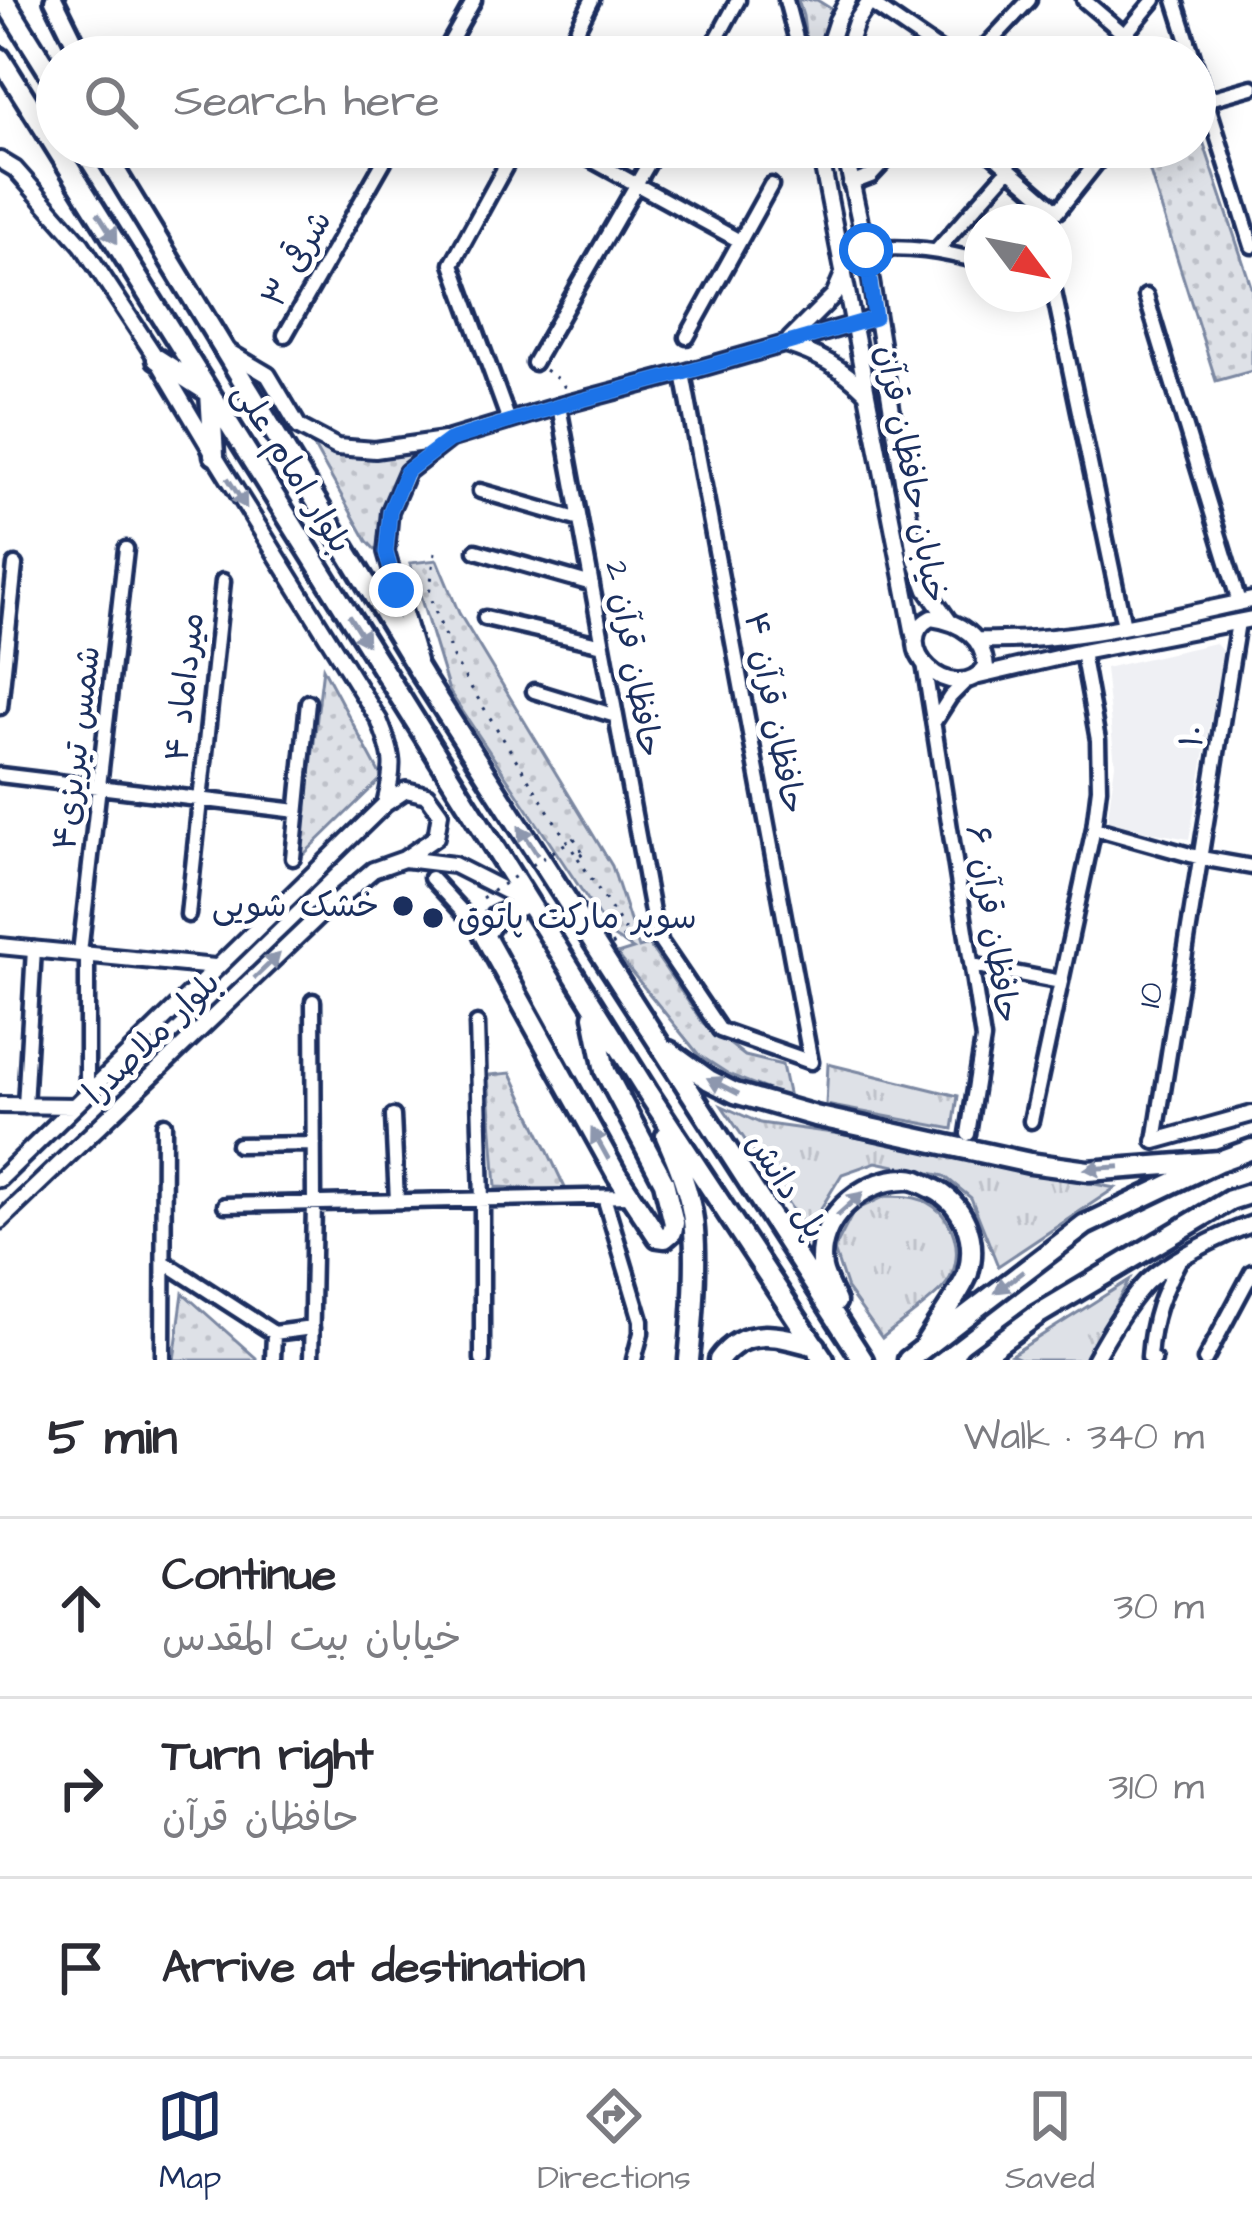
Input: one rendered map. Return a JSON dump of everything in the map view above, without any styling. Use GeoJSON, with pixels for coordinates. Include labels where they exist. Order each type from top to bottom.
{"type":"FeatureCollection","features":[{"type":"Feature","properties":{"kind":"highway"},"geometry":{"type":"LineString","coordinates":[[4,0],[36,52]]}},
{"type":"Feature","properties":{"kind":"highway","name":"بلوار امام علی"},"geometry":{"type":"LineString","coordinates":[[0,58],[36,116]]}},
{"type":"Feature","properties":{"kind":"highway"},"geometry":{"type":"LineString","coordinates":[[20,90],[18,75],[25,66],[36,65]]}},
{"type":"Feature","properties":{"kind":"highway","name":"بلوار امام علی"},"geometry":{"type":"LineString","coordinates":[[69,168],[647,1093]]}},
{"type":"Feature","properties":{"kind":"highway","name":"بلوار امام علی"},"geometry":{"type":"LineString","coordinates":[[114,168],[423,677],[659,1045]]}},
{"type":"Feature","properties":{"kind":"highway"},"geometry":{"type":"LineString","coordinates":[[157,359],[210,393],[214,455]]}},
{"type":"Feature","properties":{"kind":"highway"},"geometry":{"type":"LineString","coordinates":[[527,902],[494,918],[484,935],[630,1196],[658,1237],[665,1238],[674,1223],[664,1182],[605,1071],[592,1005]]}},
{"type":"Feature","properties":{"kind":"highway"},"geometry":{"type":"LineString","coordinates":[[659,1045],[735,1094],[1030,1162],[1088,1171],[1219,1161]]}},
{"type":"Feature","properties":{"kind":"highway","name":"پل دانش"},"geometry":{"type":"LineString","coordinates":[[659,1045],[858,1353]]}},
{"type":"Feature","properties":{"kind":"highway"},"geometry":{"type":"LineString","coordinates":[[647,1093],[681,1170],[692,1212],[689,1360]]}},
{"type":"Feature","properties":{"kind":"highway","name":"پل دانش"},"geometry":{"type":"LineString","coordinates":[[647,1093],[820,1353]]}},
{"type":"Feature","properties":{"kind":"highway"},"geometry":{"type":"LineString","coordinates":[[908,1360],[1085,1226],[1252,1149]]}},
{"type":"Feature","properties":{"kind":"highway"},"geometry":{"type":"LineString","coordinates":[[858,1353],[821,1267],[826,1230],[851,1197],[882,1183],[910,1178],[946,1195],[963,1214],[970,1245],[968,1274],[925,1344]]}},
{"type":"Feature","properties":{"kind":"highway"},"geometry":{"type":"LineString","coordinates":[[976,1360],[1056,1304],[1230,1200],[1252,1193]]}},
{"type":"Feature","properties":{"kind":"highway"},"geometry":{"type":"LineString","coordinates":[[718,1360],[747,1336],[775,1335],[820,1353]]}},
{"type":"Feature","properties":{"kind":"main road"},"geometry":{"type":"LineString","coordinates":[[54,0],[72,36]]}},
{"type":"Feature","properties":{"kind":"street"},"geometry":{"type":"LineString","coordinates":[[454,36],[474,0]]}},
{"type":"Feature","properties":{"kind":"street"},"geometry":{"type":"LineString","coordinates":[[574,36],[592,0]]}},
{"type":"Feature","properties":{"kind":"street"},"geometry":{"type":"LineString","coordinates":[[718,36],[738,0]]}},
{"type":"Feature","properties":{"kind":"street"},"geometry":{"type":"LineString","coordinates":[[786,0],[795,36]]}},
{"type":"Feature","properties":{"kind":"street"},"geometry":{"type":"LineString","coordinates":[[832,36],[848,0]]}},
{"type":"Feature","properties":{"kind":"street"},"geometry":{"type":"LineString","coordinates":[[996,36],[1029,0]]}},
{"type":"Feature","properties":{"kind":"street"},"geometry":{"type":"LineString","coordinates":[[1084,0],[1125,35],[1154,0]]}},
{"type":"Feature","properties":{"kind":"street"},"geometry":{"type":"LineString","coordinates":[[1175,0],[1186,36]]}},
{"type":"Feature","properties":{"kind":"street"},"geometry":{"type":"LineString","coordinates":[[851,36],[868,1],[919,36]]}},
{"type":"Feature","properties":{"kind":"street"},"geometry":{"type":"LineString","coordinates":[[1216,98],[1252,87]]}},
{"type":"Feature","properties":{"kind":"street"},"geometry":{"type":"LineString","coordinates":[[1216,138],[1247,211],[1252,246]]}},
{"type":"Feature","properties":{"kind":"street"},"geometry":{"type":"LineString","coordinates":[[0,160],[15,169],[82,245],[379,720],[392,751],[393,774],[385,804]]}},
{"type":"Feature","properties":{"kind":"street","name":"۳ شرقی"},"geometry":{"type":"LineString","coordinates":[[284,335],[380,168]]}},
{"type":"Feature","properties":{"kind":"street"},"geometry":{"type":"LineString","coordinates":[[504,168],[452,264],[509,421]]}},
{"type":"Feature","properties":{"kind":"street"},"geometry":{"type":"LineString","coordinates":[[605,168],[738,240]]}},
{"type":"Feature","properties":{"kind":"street"},"geometry":{"type":"LineString","coordinates":[[534,363],[647,168]]}},
{"type":"Feature","properties":{"kind":"street","name":"خیابان حافظان قرآن"},"geometry":{"type":"LineString","coordinates":[[823,168],[914,635]]}},
{"type":"Feature","properties":{"kind":"street","name":"خیابان حافظان قرآن"},"geometry":{"type":"LineString","coordinates":[[847,168],[866,250],[916,560],[927,590],[949,620]]}},
{"type":"Feature","properties":{"kind":"street"},"geometry":{"type":"LineString","coordinates":[[850,184],[878,168]]}},
{"type":"Feature","properties":{"kind":"street"},"geometry":{"type":"LineString","coordinates":[[937,250],[1009,169],[1058,211],[1092,168]]}},
{"type":"Feature","properties":{"kind":"street"},"geometry":{"type":"LineString","coordinates":[[687,337],[771,185]]}},
{"type":"Feature","properties":{"kind":"street"},"geometry":{"type":"LineString","coordinates":[[866,250],[899,246],[964,257]]}},
{"type":"Feature","properties":{"kind":"street"},"geometry":{"type":"LineString","coordinates":[[784,344],[834,295],[845,269]]}},
{"type":"Feature","properties":{"kind":"street"},"geometry":{"type":"LineString","coordinates":[[977,640],[1052,637],[1246,601],[1146,296]]}},
{"type":"Feature","properties":{"kind":"street"},"geometry":{"type":"LineString","coordinates":[[1058,312],[1124,626]]}},
{"type":"Feature","properties":{"kind":"street"},"geometry":{"type":"LineString","coordinates":[[221,346],[268,375],[299,427],[338,447],[375,450],[449,440],[875,318]]}},
{"type":"Feature","properties":{"kind":"street"},"geometry":{"type":"LineString","coordinates":[[784,344],[830,362],[866,392]]}},
{"type":"Feature","properties":{"kind":"street","name":"حافظان قرآن ۴"},"geometry":{"type":"LineString","coordinates":[[683,373],[811,1062]]}},
{"type":"Feature","properties":{"kind":"street","name":"حافظان قرآن 2"},"geometry":{"type":"LineString","coordinates":[[563,404],[654,923],[662,944],[720,1030],[811,1062]]}},
{"type":"Feature","properties":{"kind":"street"},"geometry":{"type":"LineString","coordinates":[[423,677],[386,552],[390,511],[406,472],[449,440]]}},
{"type":"Feature","properties":{"kind":"street"},"geometry":{"type":"LineString","coordinates":[[480,490],[580,520]]}},
{"type":"Feature","properties":{"kind":"street","name":"شمس تیریزی۴"},"geometry":{"type":"LineString","coordinates":[[87,1093],[83,954],[126,550]]}},
{"type":"Feature","properties":{"kind":"street"},"geometry":{"type":"LineString","coordinates":[[476,551],[592,584]]}},
{"type":"Feature","properties":{"kind":"street"},"geometry":{"type":"LineString","coordinates":[[0,707],[15,566]]}},
{"type":"Feature","properties":{"kind":"street","name":"میرداماد ۴"},"geometry":{"type":"LineString","coordinates":[[188,915],[223,581]]}},
{"type":"Feature","properties":{"kind":"street"},"geometry":{"type":"LineString","coordinates":[[485,618],[603,646]]}},
{"type":"Feature","properties":{"kind":"street"},"geometry":{"type":"LineString","coordinates":[[934,723],[950,697],[972,678],[986,667],[977,640],[962,626],[931,618],[914,635],[917,650],[924,663],[947,681],[972,678],[1245,620]]}},
{"type":"Feature","properties":{"kind":"street","name":"۱۰"},"geometry":{"type":"LineString","coordinates":[[1201,858],[1245,620]]}},
{"type":"Feature","properties":{"kind":"street"},"geometry":{"type":"LineString","coordinates":[[1031,1121],[1099,788],[1098,740],[1082,652]]}},
{"type":"Feature","properties":{"kind":"street","name":"حافظان قرآن ۶"},"geometry":{"type":"LineString","coordinates":[[924,663],[983,1039],[968,1134]]}},
{"type":"Feature","properties":{"kind":"street"},"geometry":{"type":"LineString","coordinates":[[533,691],[616,716]]}},
{"type":"Feature","properties":{"kind":"street"},"geometry":{"type":"LineString","coordinates":[[293,858],[308,702]]}},
{"type":"Feature","properties":{"kind":"street"},"geometry":{"type":"LineString","coordinates":[[0,776],[298,811]]}},
{"type":"Feature","properties":{"kind":"street"},"geometry":{"type":"LineString","coordinates":[[385,804],[406,790],[427,795],[440,813],[436,837],[404,859]]}},
{"type":"Feature","properties":{"kind":"street","name":"بلوار ملاصدرا"},"geometry":{"type":"LineString","coordinates":[[0,1179],[385,804]]}},
{"type":"Feature","properties":{"kind":"street"},"geometry":{"type":"LineString","coordinates":[[1094,828],[1252,867]]}},
{"type":"Feature","properties":{"kind":"street","name":"10"},"geometry":{"type":"LineString","coordinates":[[1155,1141],[1201,858]]}},
{"type":"Feature","properties":{"kind":"street"},"geometry":{"type":"LineString","coordinates":[[404,859],[454,865],[527,902]]}},
{"type":"Feature","properties":{"kind":"street","name":"بلوار ملاصدرا"},"geometry":{"type":"LineString","coordinates":[[0,1221],[320,915],[373,870],[404,859]]}},
{"type":"Feature","properties":{"kind":"street"},"geometry":{"type":"LineString","coordinates":[[431,878],[484,935]]}},
{"type":"Feature","properties":{"kind":"street"},"geometry":{"type":"LineString","coordinates":[[0,946],[215,967]]}},
{"type":"Feature","properties":{"kind":"street"},"geometry":{"type":"LineString","coordinates":[[25,1106],[34,949]]}},
{"type":"Feature","properties":{"kind":"street"},"geometry":{"type":"LineString","coordinates":[[972,965],[1061,982]]}},
{"type":"Feature","properties":{"kind":"street"},"geometry":{"type":"LineString","coordinates":[[311,1360],[313,1001]]}},
{"type":"Feature","properties":{"kind":"street"},"geometry":{"type":"LineString","coordinates":[[477,1024],[482,1360]]}},
{"type":"Feature","properties":{"kind":"street"},"geometry":{"type":"LineString","coordinates":[[0,1105],[74,1106]]}},
{"type":"Feature","properties":{"kind":"street"},"geometry":{"type":"LineString","coordinates":[[1155,1141],[1252,1114]]}},
{"type":"Feature","properties":{"kind":"street"},"geometry":{"type":"LineString","coordinates":[[393,1116],[397,1201]]}},
{"type":"Feature","properties":{"kind":"street"},"geometry":{"type":"LineString","coordinates":[[163,1360],[164,1124]]}},
{"type":"Feature","properties":{"kind":"street"},"geometry":{"type":"LineString","coordinates":[[238,1145],[314,1144]]}},
{"type":"Feature","properties":{"kind":"street"},"geometry":{"type":"LineString","coordinates":[[225,1205],[630,1196]]}},
{"type":"Feature","properties":{"kind":"street"},"geometry":{"type":"LineString","coordinates":[[604,1197],[640,1320],[634,1360]]}},
{"type":"Feature","properties":{"kind":"street"},"geometry":{"type":"LineString","coordinates":[[1094,1360],[1145,1282],[1252,1224]]}},
{"type":"Feature","properties":{"kind":"street"},"geometry":{"type":"LineString","coordinates":[[1151,1359],[1151,1326],[1160,1295],[1180,1259]]}},
{"type":"Feature","properties":{"kind":"street"},"geometry":{"type":"LineString","coordinates":[[164,1262],[274,1333],[312,1328]]}},
{"type":"Feature","properties":{"kind":"street"},"geometry":{"type":"LineString","coordinates":[[1204,1360],[1252,1271]]}},
{"type":"Feature","properties":{"kind":"street"},"geometry":{"type":"LineString","coordinates":[[272,1360],[274,1333]]}},
{"type":"Feature","properties":{"kind":"path"},"geometry":{"type":"LineString","coordinates":[[534,363],[563,383],[563,404]]}},
{"type":"Feature","properties":{"kind":"path"},"geometry":{"type":"LineString","coordinates":[[435,553],[429,595],[454,660],[628,934],[601,953]]}},
{"type":"Feature","properties":{"kind":"path"},"geometry":{"type":"LineString","coordinates":[[489,909],[482,898],[574,838],[583,853],[577,857]]}},
{"type":"Feature","properties":{"kind":"shaded area"},"geometry":{"type":"Polygon","coordinates":[[[1215,643],[1223,652],[1189,839],[1107,824],[1115,764],[1105,668],[1215,643]]]}},
{"type":"Feature","properties":{"kind":"green space"},"geometry":{"type":"Polygon","coordinates":[[[798,0],[817,0],[833,10],[827,36],[805,36],[798,0]]]}},
{"type":"Feature","properties":{"kind":"green space"},"geometry":{"type":"Polygon","coordinates":[[[1149,168],[1212,168],[1252,289],[1252,371],[1216,381],[1149,168]]]}},
{"type":"Feature","properties":{"kind":"green space"},"geometry":{"type":"Polygon","coordinates":[[[309,438],[423,449],[387,496],[381,556],[367,541],[309,438]]]}},
{"type":"Feature","properties":{"kind":"green space"},"geometry":{"type":"Polygon","coordinates":[[[437,560],[459,613],[612,866],[639,948],[649,945],[703,1023],[745,1056],[782,1065],[789,1098],[730,1075],[699,1055],[617,954],[633,949],[612,936],[449,691],[410,563],[437,560]]]}},
{"type":"Feature","properties":{"kind":"green space"},"geometry":{"type":"Polygon","coordinates":[[[323,668],[382,778],[300,858],[323,668]]]}},
{"type":"Feature","properties":{"kind":"green space"},"geometry":{"type":"Polygon","coordinates":[[[828,1064],[958,1096],[953,1129],[826,1105],[828,1064]]]}},
{"type":"Feature","properties":{"kind":"green space"},"geometry":{"type":"Polygon","coordinates":[[[511,1073],[566,1190],[496,1187],[488,1075],[511,1073]]]}},
{"type":"Feature","properties":{"kind":"green space"},"geometry":{"type":"Polygon","coordinates":[[[722,1106],[760,1123],[1115,1188],[998,1266],[971,1198],[944,1176],[876,1162],[842,1174],[807,1231],[722,1106]]]}},
{"type":"Feature","properties":{"kind":"green space"},"geometry":{"type":"Polygon","coordinates":[[[886,1196],[929,1203],[949,1223],[956,1250],[951,1277],[942,1289],[882,1338],[847,1289],[834,1250],[854,1211],[886,1196]]]}},
{"type":"Feature","properties":{"kind":"green space"},"geometry":{"type":"Polygon","coordinates":[[[1129,1280],[1086,1360],[1023,1360],[1011,1355],[1129,1280]]]}},
{"type":"Feature","properties":{"kind":"green space"},"geometry":{"type":"Polygon","coordinates":[[[183,1293],[256,1358],[256,1360],[174,1360],[183,1293]]]}},
{"type":"Feature","properties":{"kind":"place","name":"خشک شویی"},"geometry":{"type":"Point","coordinates":[403,906]}},
{"type":"Feature","properties":{"kind":"place","name":"سوپر مارکت پاتوق"},"geometry":{"type":"Point","coordinates":[433,918]}},
{"type":"Feature","properties":{"kind":"route"},"geometry":{"type":"LineString","coordinates":[[396,590],[386,552],[390,511],[406,472],[449,440],[875,318],[866,250]]}}]}
